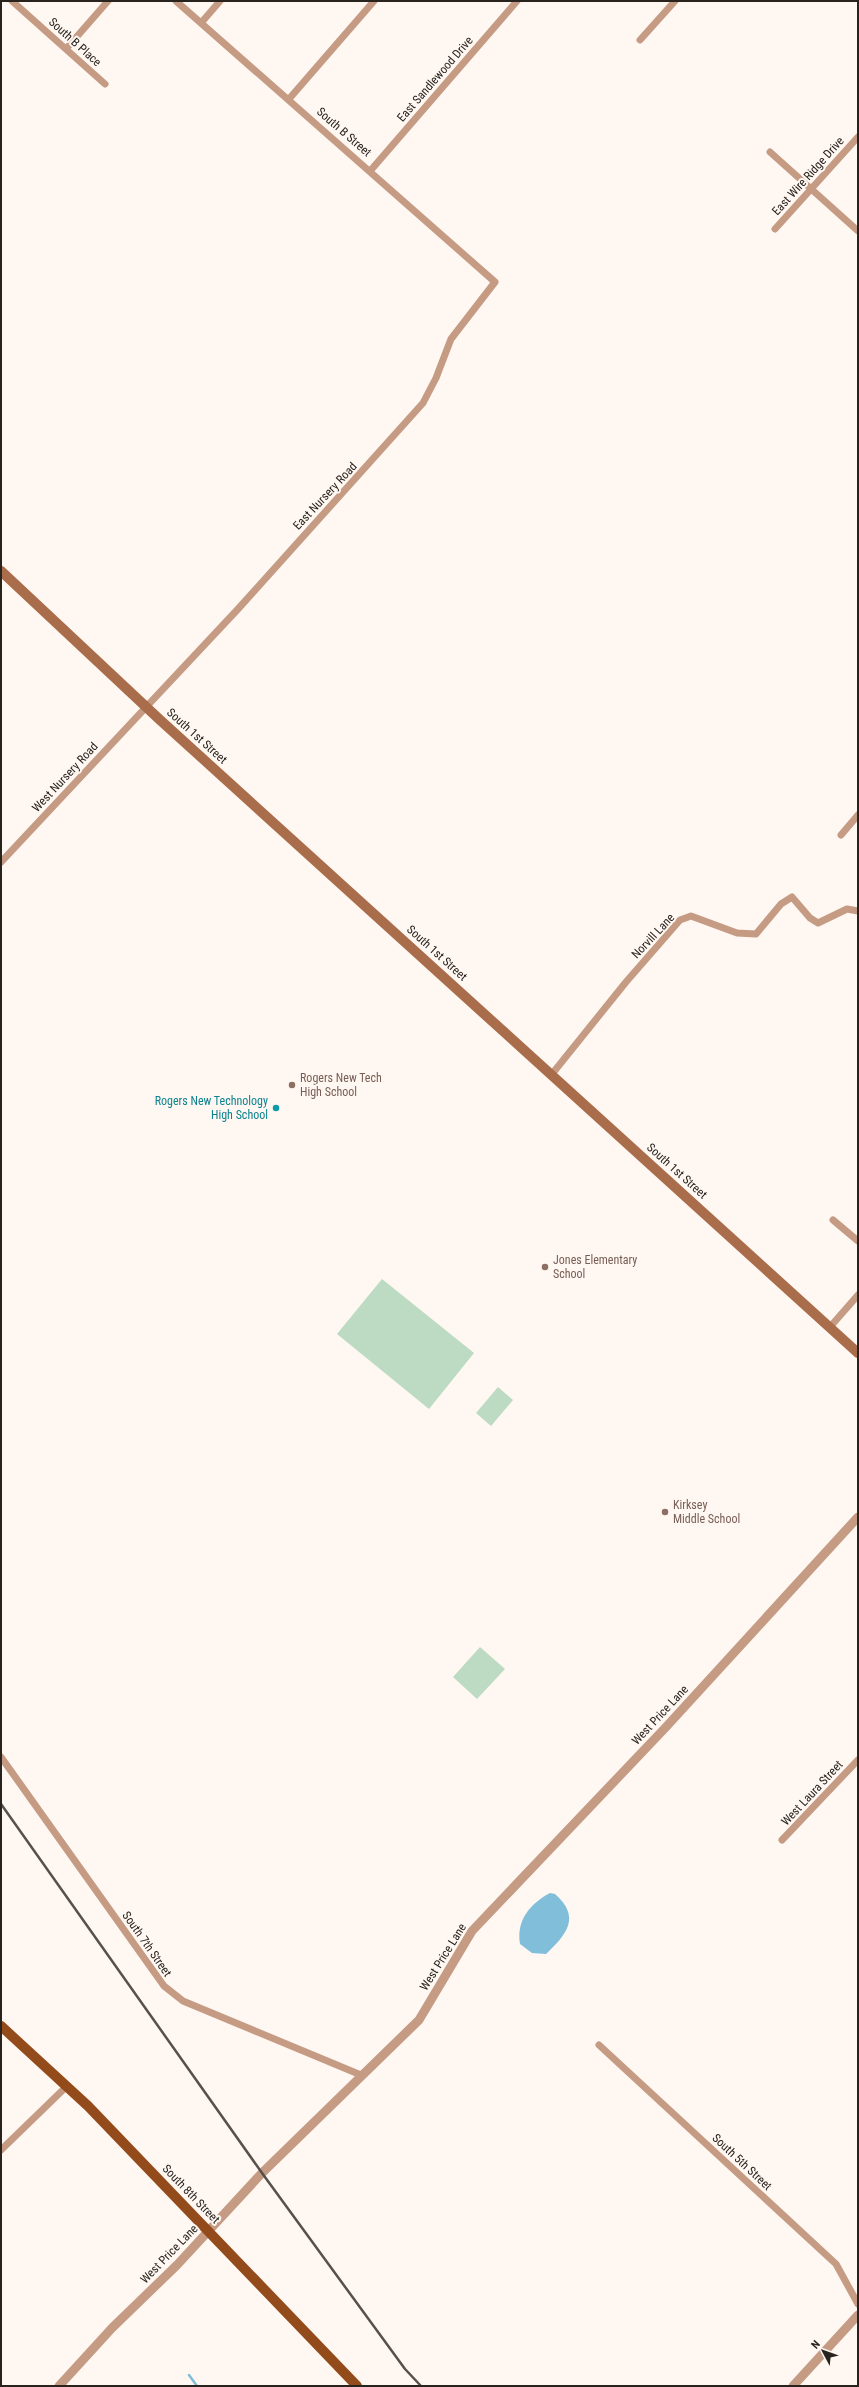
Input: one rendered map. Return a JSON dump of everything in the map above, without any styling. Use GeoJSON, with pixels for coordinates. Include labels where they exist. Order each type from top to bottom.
{"type":"FeatureCollection","features":[{"type":"Feature","properties":{"kind":"main road","name":"South 1st Street"},"geometry":{"type":"LineString","coordinates":[[1,571],[68,632],[85,652],[858,1353]]}},
{"type":"Feature","properties":{"kind":"main road","name":"South 8th Street"},"geometry":{"type":"LineString","coordinates":[[1,2026],[67,2086],[208,2230],[357,2386]]}},
{"type":"Feature","properties":{"kind":"street","name":"South B Place"},"geometry":{"type":"LineString","coordinates":[[12,1],[104,84]]}},
{"type":"Feature","properties":{"kind":"street"},"geometry":{"type":"LineString","coordinates":[[66,49],[108,1]]}},
{"type":"Feature","properties":{"kind":"street","name":"South B Street"},"geometry":{"type":"LineString","coordinates":[[176,1],[371,170],[495,282]]}},
{"type":"Feature","properties":{"kind":"street"},"geometry":{"type":"LineString","coordinates":[[201,23],[220,1]]}},
{"type":"Feature","properties":{"kind":"street"},"geometry":{"type":"LineString","coordinates":[[289,99],[374,1]]}},
{"type":"Feature","properties":{"kind":"street","name":"East Sandlewood Drive"},"geometry":{"type":"LineString","coordinates":[[371,170],[517,1]]}},
{"type":"Feature","properties":{"kind":"street"},"geometry":{"type":"LineString","coordinates":[[640,40],[675,1]]}},
{"type":"Feature","properties":{"kind":"street","name":"East Wire Ridge Drive"},"geometry":{"type":"LineString","coordinates":[[775,229],[858,137]]}},
{"type":"Feature","properties":{"kind":"street"},"geometry":{"type":"LineString","coordinates":[[770,152],[858,231]]}},
{"type":"Feature","properties":{"kind":"street","name":"East Nursery Road"},"geometry":{"type":"LineString","coordinates":[[145,706],[238,609],[423,403],[436,378],[451,339],[495,282]]}},
{"type":"Feature","properties":{"kind":"street","name":"West Nursery Road"},"geometry":{"type":"LineString","coordinates":[[1,862],[145,706]]}},
{"type":"Feature","properties":{"kind":"street"},"geometry":{"type":"LineString","coordinates":[[841,835],[858,815]]}},
{"type":"Feature","properties":{"kind":"street","name":"Norvill Lane"},"geometry":{"type":"LineString","coordinates":[[552,1074],[626,982],[680,920],[691,916],[738,933],[756,934],[781,904],[792,897],[810,918],[818,923],[847,909],[858,911]]}},
{"type":"Feature","properties":{"kind":"street"},"geometry":{"type":"LineString","coordinates":[[833,1220],[858,1241]]}},
{"type":"Feature","properties":{"kind":"street"},"geometry":{"type":"LineString","coordinates":[[830,1327],[858,1295]]}},
{"type":"Feature","properties":{"kind":"street","name":"West Price Lane"},"geometry":{"type":"LineString","coordinates":[[59,2386],[262,2173],[419,2020],[472,1931],[666,1727],[858,1517]]}},
{"type":"Feature","properties":{"kind":"street","name":"South 7th Street"},"geometry":{"type":"LineString","coordinates":[[1,1757],[164,1986],[183,2001],[361,2075]]}},
{"type":"Feature","properties":{"kind":"street","name":"West Laura Street"},"geometry":{"type":"LineString","coordinates":[[782,1840],[858,1760]]}},
{"type":"Feature","properties":{"kind":"street","name":"South 5th Street"},"geometry":{"type":"LineString","coordinates":[[599,2045],[836,2264],[858,2304]]}},
{"type":"Feature","properties":{"kind":"street"},"geometry":{"type":"LineString","coordinates":[[1,2150],[67,2086]]}},
{"type":"Feature","properties":{"kind":"street"},"geometry":{"type":"LineString","coordinates":[[793,2386],[858,2315]]}},
{"type":"Feature","properties":{"kind":"green space"},"geometry":{"type":"Polygon","coordinates":[[[382,1279],[474,1353],[429,1409],[337,1334],[382,1279]]]}},
{"type":"Feature","properties":{"kind":"green space"},"geometry":{"type":"Polygon","coordinates":[[[498,1387],[513,1400],[491,1426],[476,1413],[498,1387]]]}},
{"type":"Feature","properties":{"kind":"green space"},"geometry":{"type":"Polygon","coordinates":[[[480,1647],[505,1669],[477,1699],[453,1677],[480,1647]]]}},
{"type":"Feature","properties":{"kind":"water"},"geometry":{"type":"Polygon","coordinates":[[[550,1893],[555,1894],[568,1910],[568,1925],[560,1939],[546,1954],[532,1953],[520,1944],[519,1935],[522,1920],[536,1902],[550,1893]]]}},
{"type":"Feature","properties":{"kind":"waterway"},"geometry":{"type":"LineString","coordinates":[[189,2375],[197,2386]]}},
{"type":"Feature","properties":{"kind":"railway"},"geometry":{"type":"LineString","coordinates":[[1,1804],[262,2173],[405,2369],[421,2386]]}},
{"type":"Feature","properties":{"kind":"place","name":"Rogers New Tech High School"},"geometry":{"type":"Point","coordinates":[292,1085]}},
{"type":"Feature","properties":{"kind":"place","name":"Rogers New Technology High School"},"geometry":{"type":"Point","coordinates":[276,1108]}},
{"type":"Feature","properties":{"kind":"place","name":"Jones Elementary School"},"geometry":{"type":"Point","coordinates":[545,1267]}},
{"type":"Feature","properties":{"kind":"place","name":"Kirksey Middle School"},"geometry":{"type":"Point","coordinates":[665,1512]}}]}
